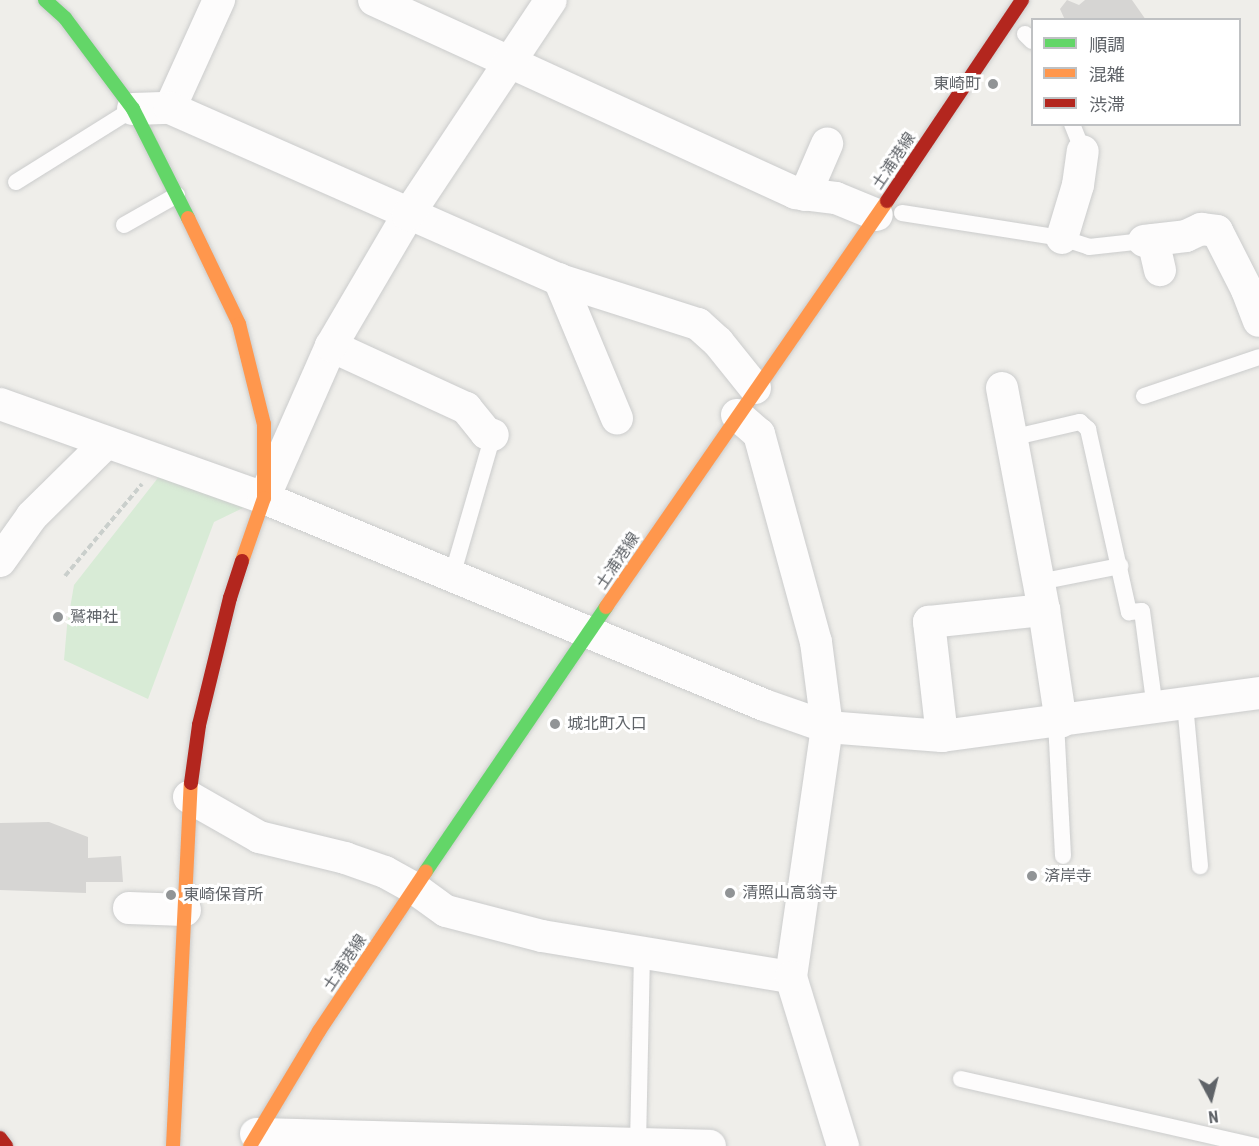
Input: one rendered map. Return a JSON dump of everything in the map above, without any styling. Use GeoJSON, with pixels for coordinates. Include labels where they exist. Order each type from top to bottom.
{"type":"FeatureCollection","features":[{"type":"Feature","properties":{"kind":"main road"},"geometry":{"type":"LineString","coordinates":[[45,0],[66,18],[133,109],[239,324],[264,424],[264,498],[230,598],[199,725],[189,797],[173,1146]]}},
{"type":"Feature","properties":{"kind":"main road","name":"土浦港線"},"geometry":{"type":"LineString","coordinates":[[253,1140],[319,1031],[414,888],[754,388],[890,214],[1022,0]]}},
{"type":"Feature","properties":{"kind":"main road"},"geometry":{"type":"LineString","coordinates":[[0,1138],[6,1146]]}},
{"type":"Feature","properties":{"kind":"street"},"geometry":{"type":"LineString","coordinates":[[170,108],[219,0]]}},
{"type":"Feature","properties":{"kind":"street"},"geometry":{"type":"LineString","coordinates":[[374,0],[512,61],[785,188],[805,195],[836,198],[890,214]]}},
{"type":"Feature","properties":{"kind":"street"},"geometry":{"type":"LineString","coordinates":[[264,498],[331,346],[408,215],[551,0]]}},
{"type":"Feature","properties":{"kind":"street"},"geometry":{"type":"LineString","coordinates":[[133,109],[170,108],[408,215],[559,279],[698,324],[718,342],[754,388]]}},
{"type":"Feature","properties":{"kind":"street"},"geometry":{"type":"LineString","coordinates":[[1062,238],[1078,185],[1077,138]]}},
{"type":"Feature","properties":{"kind":"street"},"geometry":{"type":"LineString","coordinates":[[805,195],[827,144]]}},
{"type":"Feature","properties":{"kind":"street"},"geometry":{"type":"LineString","coordinates":[[1160,270],[1149,240],[1186,236],[1201,230],[1216,231],[1247,290],[1259,321]]}},
{"type":"Feature","properties":{"kind":"street"},"geometry":{"type":"LineString","coordinates":[[559,279],[617,418]]}},
{"type":"Feature","properties":{"kind":"street"},"geometry":{"type":"LineString","coordinates":[[331,346],[466,408],[486,433],[493,435]]}},
{"type":"Feature","properties":{"kind":"street"},"geometry":{"type":"LineString","coordinates":[[1002,388],[1041,596],[1058,722]]}},
{"type":"Feature","properties":{"kind":"street"},"geometry":{"type":"LineString","coordinates":[[0,404],[105,444],[264,498],[764,705],[827,727],[942,736],[1259,693]]}},
{"type":"Feature","properties":{"kind":"street"},"geometry":{"type":"LineString","coordinates":[[737,415],[759,434],[816,642],[827,727],[791,976],[843,1146]]}},
{"type":"Feature","properties":{"kind":"street"},"geometry":{"type":"LineString","coordinates":[[0,561],[32,516],[105,444]]}},
{"type":"Feature","properties":{"kind":"street"},"geometry":{"type":"LineString","coordinates":[[942,736],[929,622],[1041,596]]}},
{"type":"Feature","properties":{"kind":"street"},"geometry":{"type":"LineString","coordinates":[[189,797],[259,837],[345,858],[385,872],[414,888],[446,911],[542,936],[791,976]]}},
{"type":"Feature","properties":{"kind":"street"},"geometry":{"type":"LineString","coordinates":[[129,908],[184,910]]}},
{"type":"Feature","properties":{"kind":"street"},"geometry":{"type":"LineString","coordinates":[[253,1140],[710,1146]]}},
{"type":"Feature","properties":{"kind":"lane"},"geometry":{"type":"LineString","coordinates":[[16,182],[133,109]]}},
{"type":"Feature","properties":{"kind":"lane"},"geometry":{"type":"LineString","coordinates":[[124,225],[177,195]]}},
{"type":"Feature","properties":{"kind":"lane"},"geometry":{"type":"LineString","coordinates":[[890,214],[1062,238],[1089,247],[1149,240]]}},
{"type":"Feature","properties":{"kind":"lane"},"geometry":{"type":"LineString","coordinates":[[1144,396],[1259,357]]}},
{"type":"Feature","properties":{"kind":"lane"},"geometry":{"type":"LineString","coordinates":[[1011,438],[1080,422],[1088,429],[1129,612],[1142,611],[1170,706],[1200,866]]}},
{"type":"Feature","properties":{"kind":"lane"},"geometry":{"type":"LineString","coordinates":[[452,576],[493,435]]}},
{"type":"Feature","properties":{"kind":"lane"},"geometry":{"type":"LineString","coordinates":[[1041,596],[1120,566]]}},
{"type":"Feature","properties":{"kind":"lane"},"geometry":{"type":"LineString","coordinates":[[1058,722],[1063,856]]}},
{"type":"Feature","properties":{"kind":"lane"},"geometry":{"type":"LineString","coordinates":[[638,1144],[642,952]]}},
{"type":"Feature","properties":{"kind":"lane"},"geometry":{"type":"LineString","coordinates":[[961,1079],[1255,1146]]}},
{"type":"Feature","properties":{"kind":"path"},"geometry":{"type":"LineString","coordinates":[[65,576],[160,462]]}},
{"type":"Feature","properties":{"kind":"green space"},"geometry":{"type":"Polygon","coordinates":[[[161,474],[249,505],[214,522],[148,699],[64,660],[74,585],[161,474]]]}},
{"type":"Feature","properties":{"kind":"building"},"geometry":{"type":"Polygon","coordinates":[[[1067,0],[1079,5],[1085,0],[1132,0],[1145,18],[1064,18],[1060,9],[1067,0]]]}},
{"type":"Feature","properties":{"kind":"building"},"geometry":{"type":"Polygon","coordinates":[[[49,822],[88,837],[88,858],[121,856],[123,882],[86,882],[86,893],[0,890],[0,823],[49,822]]]}},
{"type":"Feature","properties":{"kind":"traffic: fast"},"geometry":{"type":"LineString","coordinates":[[45,0],[65,18],[133,109],[188,218]]}},
{"type":"Feature","properties":{"kind":"traffic: fast"},"geometry":{"type":"LineString","coordinates":[[426,871],[606,607]]}},
{"type":"Feature","properties":{"kind":"traffic: slow"},"geometry":{"type":"LineString","coordinates":[[606,607],[887,201]]}},
{"type":"Feature","properties":{"kind":"traffic: slow"},"geometry":{"type":"LineString","coordinates":[[188,218],[239,324],[264,424],[264,498],[242,561]]}},
{"type":"Feature","properties":{"kind":"traffic: slow"},"geometry":{"type":"LineString","coordinates":[[173,1146],[191,783]]}},
{"type":"Feature","properties":{"kind":"traffic: slow"},"geometry":{"type":"LineString","coordinates":[[250,1146],[319,1031],[426,871]]}},
{"type":"Feature","properties":{"kind":"traffic: jam"},"geometry":{"type":"LineString","coordinates":[[887,201],[1022,0]]}},
{"type":"Feature","properties":{"kind":"traffic: jam"},"geometry":{"type":"LineString","coordinates":[[191,783],[199,725],[230,598],[242,561]]}},
{"type":"Feature","properties":{"kind":"traffic: jam"},"geometry":{"type":"LineString","coordinates":[[0,1138],[6,1146]]}},
{"type":"Feature","properties":{"kind":"place","name":"東崎町"},"geometry":{"type":"Point","coordinates":[993,84]}},
{"type":"Feature","properties":{"kind":"place","name":"鷲神社"},"geometry":{"type":"Point","coordinates":[58,617]}},
{"type":"Feature","properties":{"kind":"place","name":"城北町入口"},"geometry":{"type":"Point","coordinates":[555,724]}},
{"type":"Feature","properties":{"kind":"place","name":"済岸寺"},"geometry":{"type":"Point","coordinates":[1032,876]}},
{"type":"Feature","properties":{"kind":"place","name":"清照山高翁寺"},"geometry":{"type":"Point","coordinates":[730,893]}},
{"type":"Feature","properties":{"kind":"place","name":"東崎保育所"},"geometry":{"type":"Point","coordinates":[171,895]}}]}
